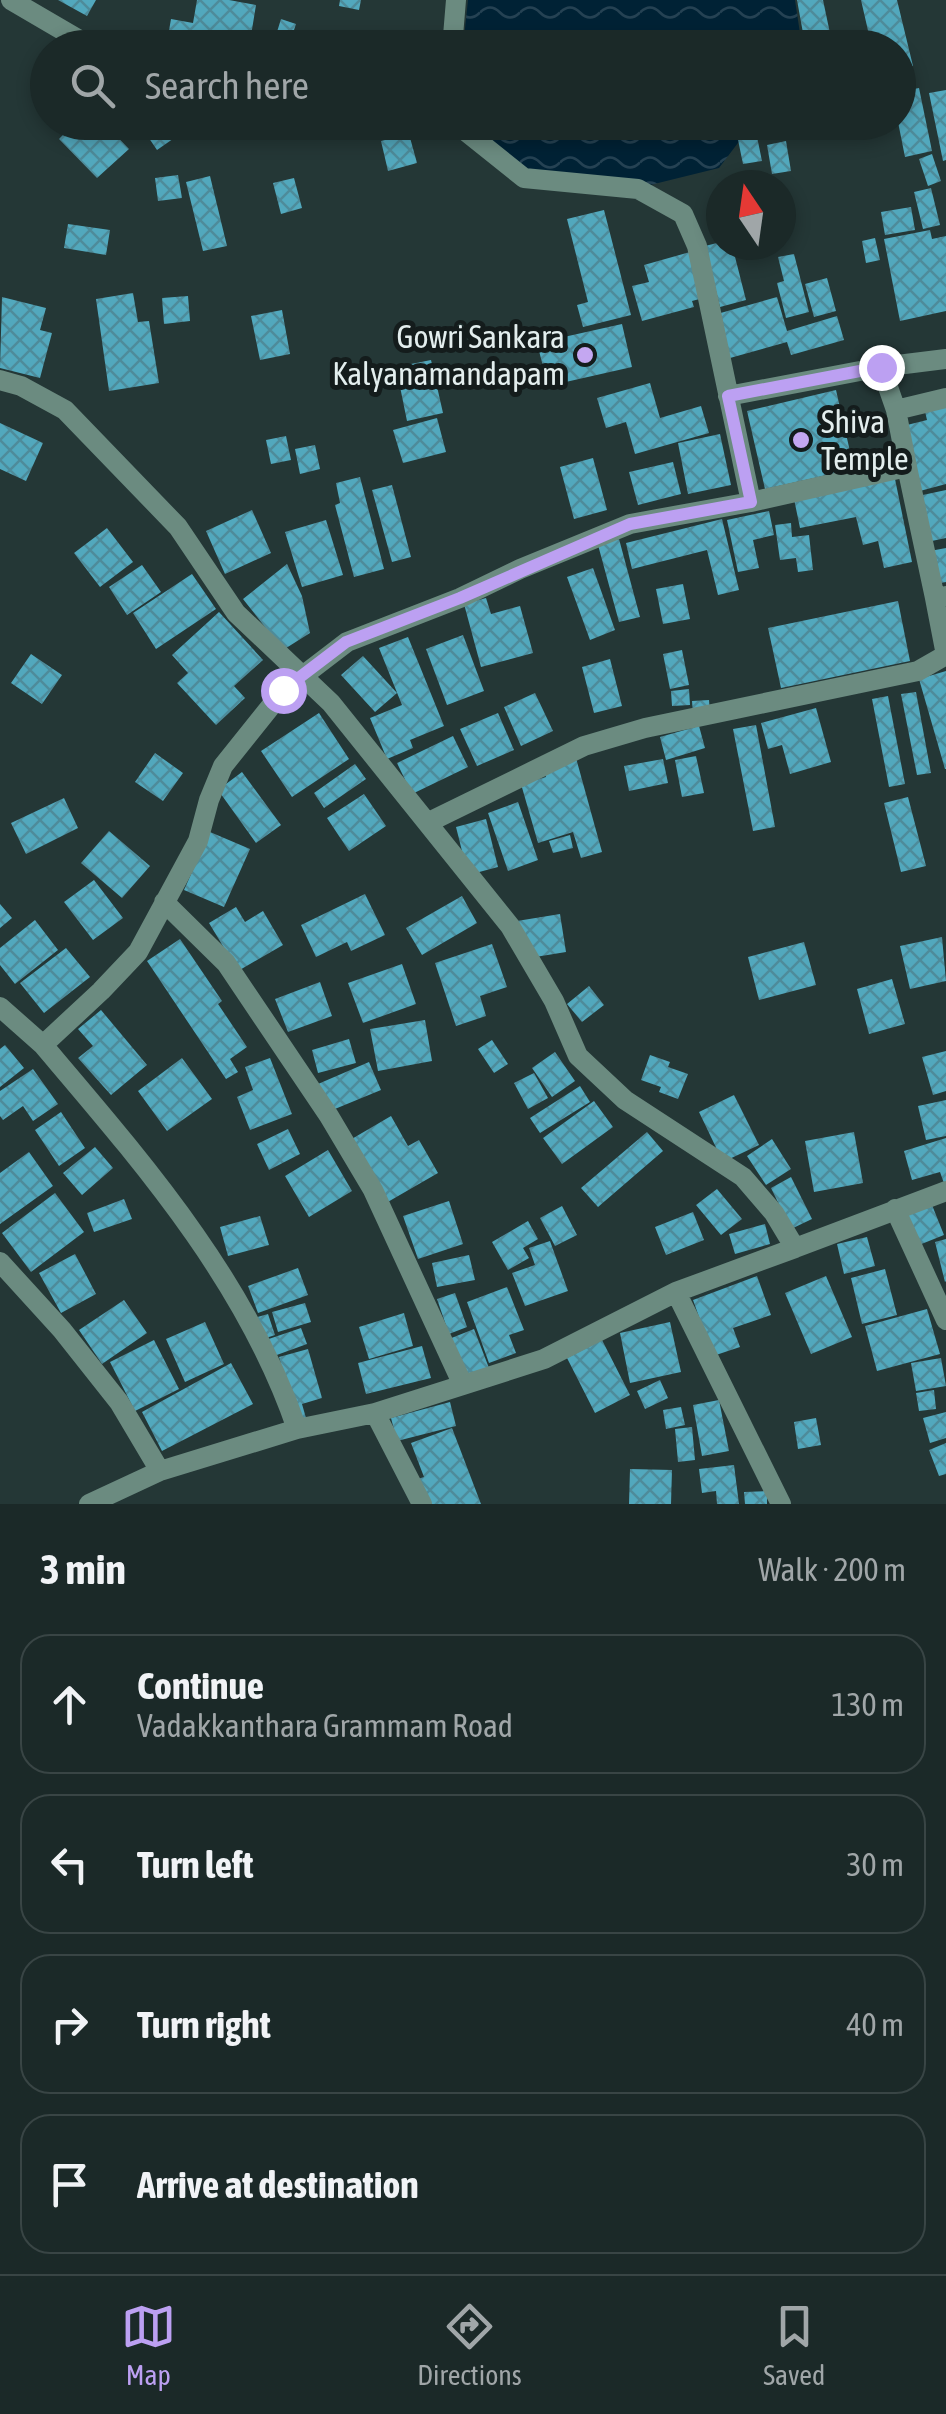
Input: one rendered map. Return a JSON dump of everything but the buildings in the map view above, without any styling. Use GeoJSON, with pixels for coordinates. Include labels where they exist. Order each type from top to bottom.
{"type":"FeatureCollection","features":[{"type":"Feature","properties":{"kind":"street"},"geometry":{"type":"LineString","coordinates":[[11,0],[62,30]]}},
{"type":"Feature","properties":{"kind":"street"},"geometry":{"type":"LineString","coordinates":[[454,30],[456,0]]}},
{"type":"Feature","properties":{"kind":"street"},"geometry":{"type":"LineString","coordinates":[[476,140],[524,178],[638,190],[683,214],[697,246],[751,502]]}},
{"type":"Feature","properties":{"kind":"street"},"geometry":{"type":"LineString","coordinates":[[728,396],[946,359]]}},
{"type":"Feature","properties":{"kind":"street"},"geometry":{"type":"LineString","coordinates":[[429,822],[584,746],[645,728],[918,670],[946,655],[940,597],[896,410],[881,367]]}},
{"type":"Feature","properties":{"kind":"street"},"geometry":{"type":"LineString","coordinates":[[0,380],[65,410],[178,527],[236,613],[331,703],[510,926],[554,1000],[578,1056],[625,1100],[742,1178],[774,1213],[795,1248]]}},
{"type":"Feature","properties":{"kind":"street"},"geometry":{"type":"LineString","coordinates":[[896,410],[946,398]]}},
{"type":"Feature","properties":{"kind":"street"},"geometry":{"type":"LineString","coordinates":[[43,1045],[138,952],[198,842],[223,766],[283,690],[346,642],[460,598],[630,524],[907,467]]}},
{"type":"Feature","properties":{"kind":"street"},"geometry":{"type":"LineString","coordinates":[[164,902],[226,963],[328,1116],[372,1190],[463,1385]]}},
{"type":"Feature","properties":{"kind":"street"},"geometry":{"type":"LineString","coordinates":[[0,1007],[43,1045],[206,1248],[251,1320],[282,1387],[296,1429]]}},
{"type":"Feature","properties":{"kind":"street"},"geometry":{"type":"LineString","coordinates":[[89,1504],[160,1471],[296,1429],[375,1414],[544,1359],[676,1292],[946,1191]]}},
{"type":"Feature","properties":{"kind":"street"},"geometry":{"type":"LineString","coordinates":[[895,1209],[946,1320]]}},
{"type":"Feature","properties":{"kind":"street"},"geometry":{"type":"LineString","coordinates":[[0,1262],[62,1330],[119,1402],[160,1471]]}},
{"type":"Feature","properties":{"kind":"street"},"geometry":{"type":"LineString","coordinates":[[676,1292],[782,1504]]}},
{"type":"Feature","properties":{"kind":"street"},"geometry":{"type":"LineString","coordinates":[[375,1414],[422,1504]]}},
{"type":"Feature","properties":{"kind":"water"},"geometry":{"type":"Polygon","coordinates":[[[468,0],[795,0],[800,30],[465,30],[468,0]]]}},
{"type":"Feature","properties":{"kind":"water"},"geometry":{"type":"Polygon","coordinates":[[[491,140],[740,140],[719,168],[638,188],[548,187],[491,140]]]}},
{"type":"Feature","properties":{"kind":"place","name":"Gowri Sankara Kalyanamandapam"},"geometry":{"type":"Point","coordinates":[585,355]}},
{"type":"Feature","properties":{"kind":"place","name":"Shiva Temple"},"geometry":{"type":"Point","coordinates":[801,440]}},
{"type":"Feature","properties":{"kind":"route"},"geometry":{"type":"LineString","coordinates":[[283,690],[346,642],[460,598],[630,524],[751,502],[728,396],[881,367]]}}]}
